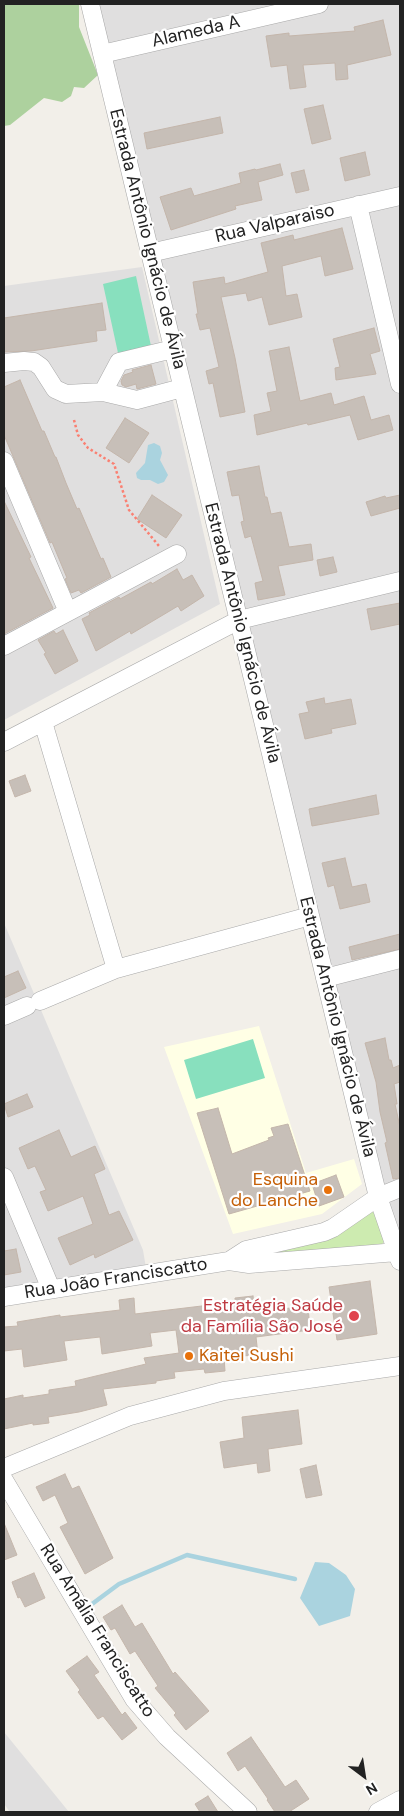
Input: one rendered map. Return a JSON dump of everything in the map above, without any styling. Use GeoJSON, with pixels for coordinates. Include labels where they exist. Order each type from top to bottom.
{"type":"FeatureCollection","features":[{"type":"Feature","properties":{"kind":"street","name":"Estrada Antônio Ignácio de Ávila"},"geometry":{"type":"LineString","coordinates":[[90,4],[378,1197],[398,1256]]}},
{"type":"Feature","properties":{"kind":"street","name":"Alameda A"},"geometry":{"type":"LineString","coordinates":[[102,54],[319,4]]}},
{"type":"Feature","properties":{"kind":"street","name":"Rua Valparaiso"},"geometry":{"type":"LineString","coordinates":[[150,253],[400,196]]}},
{"type":"Feature","properties":{"kind":"street"},"geometry":{"type":"LineString","coordinates":[[358,205],[400,384]]}},
{"type":"Feature","properties":{"kind":"street"},"geometry":{"type":"LineString","coordinates":[[103,392],[119,362],[173,349]]}},
{"type":"Feature","properties":{"kind":"street"},"geometry":{"type":"LineString","coordinates":[[4,364],[24,361],[34,362],[41,367],[55,389],[66,394],[103,392],[137,400],[182,388]]}},
{"type":"Feature","properties":{"kind":"street"},"geometry":{"type":"LineString","coordinates":[[4,461],[68,612]]}},
{"type":"Feature","properties":{"kind":"street"},"geometry":{"type":"LineString","coordinates":[[4,646],[173,556]]}},
{"type":"Feature","properties":{"kind":"street"},"geometry":{"type":"LineString","coordinates":[[4,742],[239,620],[400,582]]}},
{"type":"Feature","properties":{"kind":"street"},"geometry":{"type":"LineString","coordinates":[[43,722],[116,969]]}},
{"type":"Feature","properties":{"kind":"street"},"geometry":{"type":"LineString","coordinates":[[4,1016],[116,969],[310,916]]}},
{"type":"Feature","properties":{"kind":"street"},"geometry":{"type":"LineString","coordinates":[[325,978],[400,960]]}},
{"type":"Feature","properties":{"kind":"street"},"geometry":{"type":"LineString","coordinates":[[4,1177],[51,1289]]}},
{"type":"Feature","properties":{"kind":"street","name":"Rua João Franciscatto"},"geometry":{"type":"LineString","coordinates":[[229,1260],[246,1250],[324,1232],[333,1228],[378,1197],[400,1188]]}},
{"type":"Feature","properties":{"kind":"street","name":"Rua João Franciscatto"},"geometry":{"type":"LineString","coordinates":[[4,1297],[229,1260],[249,1264],[398,1256]]}},
{"type":"Feature","properties":{"kind":"street"},"geometry":{"type":"LineString","coordinates":[[4,1468],[130,1416],[224,1391],[400,1366]]}},
{"type":"Feature","properties":{"kind":"street","name":"Rua Amália Franciscatto"},"geometry":{"type":"LineString","coordinates":[[4,1480],[134,1699],[167,1737],[248,1812]]}},
{"type":"Feature","properties":{"kind":"street"},"geometry":{"type":"LineString","coordinates":[[378,1812],[400,1800]]}},
{"type":"Feature","properties":{"kind":"path"},"geometry":{"type":"LineString","coordinates":[[74,420],[78,435],[88,448],[114,464],[129,510],[173,556]]}},
{"type":"Feature","properties":{"kind":"shaded area"},"geometry":{"type":"Polygon","coordinates":[[[90,4],[400,4],[400,1261],[90,4]]]}},
{"type":"Feature","properties":{"kind":"shaded area"},"geometry":{"type":"Polygon","coordinates":[[[142,267],[220,604],[4,720],[4,286],[142,267]]]}},
{"type":"Feature","properties":{"kind":"shaded area"},"geometry":{"type":"Polygon","coordinates":[[[4,923],[143,1250],[147,1274],[4,1297],[4,923]]]}},
{"type":"Feature","properties":{"kind":"shaded area"},"geometry":{"type":"Polygon","coordinates":[[[259,1026],[306,1173],[354,1159],[362,1184],[322,1214],[233,1234],[164,1047],[259,1026]]]}},
{"type":"Feature","properties":{"kind":"shaded area"},"geometry":{"type":"Polygon","coordinates":[[[4,1732],[69,1812],[10,1812],[4,1804],[4,1732]]]}},
{"type":"Feature","properties":{"kind":"green space"},"geometry":{"type":"Polygon","coordinates":[[[4,4],[79,4],[79,27],[98,75],[84,88],[74,87],[71,96],[62,102],[44,98],[10,125],[4,126],[4,4]]]}},
{"type":"Feature","properties":{"kind":"green space"},"geometry":{"type":"Polygon","coordinates":[[[136,276],[151,346],[118,353],[103,284],[136,276]]]}},
{"type":"Feature","properties":{"kind":"green space"},"geometry":{"type":"Polygon","coordinates":[[[253,1039],[265,1078],[196,1099],[184,1060],[253,1039]]]}},
{"type":"Feature","properties":{"kind":"green space"},"geometry":{"type":"Polygon","coordinates":[[[371,1210],[375,1214],[385,1241],[381,1245],[265,1256],[330,1237],[371,1210]]]}},
{"type":"Feature","properties":{"kind":"water"},"geometry":{"type":"Polygon","coordinates":[[[154,443],[160,446],[162,453],[160,460],[168,475],[164,482],[158,484],[150,480],[137,478],[136,473],[145,463],[148,445],[154,443]]]}},
{"type":"Feature","properties":{"kind":"water"},"geometry":{"type":"Polygon","coordinates":[[[315,1562],[329,1563],[346,1575],[355,1589],[350,1616],[319,1626],[300,1598],[315,1562]]]}},
{"type":"Feature","properties":{"kind":"building"},"geometry":{"type":"Polygon","coordinates":[[[383,20],[391,55],[347,65],[348,79],[336,80],[335,63],[303,65],[306,87],[290,89],[287,65],[271,67],[266,36],[289,33],[289,36],[355,31],[354,27],[383,20]]]}},
{"type":"Feature","properties":{"kind":"building"},"geometry":{"type":"Polygon","coordinates":[[[323,105],[331,139],[312,144],[304,109],[323,105]]]}},
{"type":"Feature","properties":{"kind":"building"},"geometry":{"type":"Polygon","coordinates":[[[220,117],[223,133],[147,149],[144,133],[220,117]]]}},
{"type":"Feature","properties":{"kind":"building"},"geometry":{"type":"Polygon","coordinates":[[[365,152],[370,175],[345,181],[340,158],[365,152]]]}},
{"type":"Feature","properties":{"kind":"building"},"geometry":{"type":"Polygon","coordinates":[[[280,164],[283,175],[258,182],[262,200],[235,206],[236,209],[171,230],[160,197],[191,188],[194,196],[241,183],[239,173],[280,164]]]}},
{"type":"Feature","properties":{"kind":"building"},"geometry":{"type":"Polygon","coordinates":[[[304,170],[309,190],[296,193],[291,173],[304,170]]]}},
{"type":"Feature","properties":{"kind":"building"},"geometry":{"type":"Polygon","coordinates":[[[342,228],[353,269],[325,276],[321,256],[282,266],[286,296],[297,294],[302,317],[269,325],[262,297],[248,301],[246,293],[221,297],[245,412],[220,417],[213,383],[209,384],[206,371],[219,367],[210,328],[200,330],[196,314],[198,314],[193,282],[224,277],[225,284],[268,272],[261,243],[293,235],[294,240],[342,228]]]}},
{"type":"Feature","properties":{"kind":"building"},"geometry":{"type":"Polygon","coordinates":[[[102,303],[106,330],[96,331],[97,341],[31,351],[4,352],[4,318],[102,303]]]}},
{"type":"Feature","properties":{"kind":"building"},"geometry":{"type":"Polygon","coordinates":[[[374,328],[380,351],[370,354],[376,374],[336,380],[335,368],[340,367],[333,339],[374,328]]]}},
{"type":"Feature","properties":{"kind":"building"},"geometry":{"type":"Polygon","coordinates":[[[289,347],[300,401],[331,393],[334,405],[364,396],[371,420],[389,415],[393,430],[358,440],[350,415],[257,435],[254,415],[271,411],[267,393],[277,391],[269,351],[289,347]]]}},
{"type":"Feature","properties":{"kind":"building"},"geometry":{"type":"Polygon","coordinates":[[[151,365],[156,384],[137,389],[136,384],[126,387],[122,385],[121,381],[124,375],[133,372],[132,370],[151,365]]]}},
{"type":"Feature","properties":{"kind":"building"},"geometry":{"type":"Polygon","coordinates":[[[20,380],[42,431],[44,431],[56,457],[77,509],[79,508],[111,577],[81,593],[79,590],[71,593],[52,542],[50,543],[4,435],[4,387],[20,380]]]}},
{"type":"Feature","properties":{"kind":"building"},"geometry":{"type":"Polygon","coordinates":[[[125,418],[149,433],[129,463],[106,448],[125,418]]]}},
{"type":"Feature","properties":{"kind":"building"},"geometry":{"type":"Polygon","coordinates":[[[259,466],[265,497],[267,497],[271,514],[281,512],[289,547],[311,544],[313,560],[278,566],[285,595],[258,600],[255,583],[263,581],[251,536],[245,538],[241,522],[244,521],[239,495],[232,496],[227,472],[259,466]]]}},
{"type":"Feature","properties":{"kind":"building"},"geometry":{"type":"Polygon","coordinates":[[[152,495],[182,515],[166,538],[137,519],[152,495]]]}},
{"type":"Feature","properties":{"kind":"building"},"geometry":{"type":"Polygon","coordinates":[[[400,495],[400,508],[371,516],[366,502],[385,496],[386,498],[400,495]]]}},
{"type":"Feature","properties":{"kind":"building"},"geometry":{"type":"Polygon","coordinates":[[[4,501],[53,608],[4,634],[4,501]]]}},
{"type":"Feature","properties":{"kind":"building"},"geometry":{"type":"Polygon","coordinates":[[[333,557],[337,572],[320,576],[317,560],[333,557]]]}},
{"type":"Feature","properties":{"kind":"building"},"geometry":{"type":"Polygon","coordinates":[[[177,569],[183,580],[192,575],[204,596],[181,611],[178,606],[131,634],[130,631],[96,651],[82,619],[90,615],[89,613],[119,597],[120,599],[151,582],[152,584],[177,569]]]}},
{"type":"Feature","properties":{"kind":"building"},"geometry":{"type":"Polygon","coordinates":[[[400,603],[400,624],[371,630],[367,609],[400,603]]]}},
{"type":"Feature","properties":{"kind":"building"},"geometry":{"type":"Polygon","coordinates":[[[63,630],[78,661],[55,674],[38,640],[54,631],[56,634],[63,630]]]}},
{"type":"Feature","properties":{"kind":"building"},"geometry":{"type":"Polygon","coordinates":[[[324,698],[325,704],[351,699],[356,724],[331,729],[332,733],[305,739],[299,714],[309,712],[306,702],[324,698]]]}},
{"type":"Feature","properties":{"kind":"building"},"geometry":{"type":"Polygon","coordinates":[[[25,775],[31,791],[15,797],[9,781],[25,775]]]}},
{"type":"Feature","properties":{"kind":"building"},"geometry":{"type":"Polygon","coordinates":[[[376,795],[379,814],[312,826],[309,809],[376,795]]]}},
{"type":"Feature","properties":{"kind":"building"},"geometry":{"type":"Polygon","coordinates":[[[345,858],[352,887],[366,884],[370,902],[340,909],[334,885],[328,887],[322,863],[345,858]]]}},
{"type":"Feature","properties":{"kind":"building"},"geometry":{"type":"Polygon","coordinates":[[[400,934],[400,949],[352,960],[349,947],[400,934]]]}},
{"type":"Feature","properties":{"kind":"building"},"geometry":{"type":"Polygon","coordinates":[[[18,971],[26,988],[4,998],[4,977],[18,971]]]}},
{"type":"Feature","properties":{"kind":"building"},"geometry":{"type":"Polygon","coordinates":[[[385,1038],[389,1060],[391,1060],[393,1068],[400,1065],[400,1082],[394,1084],[397,1104],[395,1104],[400,1127],[400,1178],[393,1179],[385,1143],[387,1142],[376,1082],[365,1043],[385,1038]]]}},
{"type":"Feature","properties":{"kind":"building"},"geometry":{"type":"Polygon","coordinates":[[[27,1094],[33,1107],[8,1117],[4,1104],[27,1094]]]}},
{"type":"Feature","properties":{"kind":"building"},"geometry":{"type":"Polygon","coordinates":[[[218,1108],[232,1154],[269,1140],[268,1138],[274,1136],[271,1128],[288,1124],[310,1191],[229,1214],[197,1113],[218,1108]]]}},
{"type":"Feature","properties":{"kind":"building"},"geometry":{"type":"Polygon","coordinates":[[[59,1130],[71,1157],[95,1146],[105,1169],[94,1174],[109,1215],[119,1211],[133,1240],[95,1258],[94,1254],[70,1265],[58,1238],[93,1224],[83,1196],[48,1211],[40,1192],[46,1190],[35,1166],[28,1169],[19,1148],[59,1130]]]}},
{"type":"Feature","properties":{"kind":"building","name":"Esquina do Lanche"},"geometry":{"type":"Polygon","coordinates":[[[336,1175],[344,1197],[319,1206],[312,1184],[336,1175]]]}},
{"type":"Feature","properties":{"kind":"building"},"geometry":{"type":"Polygon","coordinates":[[[16,1249],[21,1272],[4,1275],[4,1251],[16,1249]]]}},
{"type":"Feature","properties":{"kind":"building","name":"Estratégia Saúde da Família São José"},"geometry":{"type":"Polygon","coordinates":[[[370,1281],[377,1334],[337,1340],[329,1287],[370,1281]]]}},
{"type":"Feature","properties":{"kind":"building"},"geometry":{"type":"Polygon","coordinates":[[[253,1296],[255,1312],[308,1306],[310,1330],[256,1337],[258,1355],[224,1357],[225,1371],[205,1373],[204,1369],[174,1372],[175,1378],[156,1381],[156,1383],[103,1389],[107,1405],[48,1417],[49,1423],[33,1425],[33,1423],[4,1429],[4,1399],[23,1395],[23,1398],[49,1394],[49,1390],[76,1386],[75,1381],[146,1364],[144,1358],[179,1353],[176,1330],[150,1333],[152,1346],[102,1354],[100,1337],[64,1341],[67,1360],[24,1367],[22,1349],[4,1351],[4,1327],[18,1326],[17,1322],[60,1315],[60,1317],[120,1310],[119,1300],[134,1298],[135,1314],[235,1302],[235,1298],[253,1296]]]}},
{"type":"Feature","properties":{"kind":"building"},"geometry":{"type":"Polygon","coordinates":[[[298,1410],[302,1444],[268,1449],[270,1471],[258,1473],[257,1463],[224,1468],[220,1442],[244,1438],[242,1417],[298,1410]]]}},
{"type":"Feature","properties":{"kind":"building"},"geometry":{"type":"Polygon","coordinates":[[[316,1465],[322,1495],[306,1498],[300,1469],[316,1465]]]}},
{"type":"Feature","properties":{"kind":"building"},"geometry":{"type":"Polygon","coordinates":[[[65,1474],[72,1489],[79,1486],[113,1558],[85,1574],[60,1527],[68,1523],[55,1495],[43,1501],[36,1487],[65,1474]]]}},
{"type":"Feature","properties":{"kind":"building"},"geometry":{"type":"Polygon","coordinates":[[[4,1523],[17,1555],[4,1560],[4,1523]]]}},
{"type":"Feature","properties":{"kind":"building"},"geometry":{"type":"Polygon","coordinates":[[[34,1573],[45,1598],[25,1607],[20,1597],[18,1598],[12,1582],[34,1573]]]}},
{"type":"Feature","properties":{"kind":"building"},"geometry":{"type":"Polygon","coordinates":[[[122,1605],[135,1627],[142,1623],[173,1674],[175,1672],[209,1711],[186,1730],[174,1715],[176,1713],[155,1688],[158,1686],[135,1651],[130,1654],[115,1628],[111,1630],[103,1617],[122,1605]]]}},
{"type":"Feature","properties":{"kind":"building"},"geometry":{"type":"Polygon","coordinates":[[[87,1656],[99,1672],[94,1675],[122,1715],[125,1712],[137,1728],[122,1740],[103,1716],[98,1719],[78,1692],[80,1690],[66,1671],[87,1656]]]}},
{"type":"Feature","properties":{"kind":"building"},"geometry":{"type":"Polygon","coordinates":[[[251,1737],[285,1787],[296,1780],[309,1799],[289,1812],[275,1812],[245,1766],[238,1771],[227,1753],[251,1737]]]}},
{"type":"Feature","properties":{"kind":"building"},"geometry":{"type":"Polygon","coordinates":[[[208,1796],[218,1812],[200,1812],[195,1804],[208,1796]]]}},
{"type":"Feature","properties":{"kind":"waterway"},"geometry":{"type":"LineString","coordinates":[[92,1604],[119,1584],[187,1555],[295,1579]]}},
{"type":"Feature","properties":{"kind":"place","name":"Esquina do Lanche"},"geometry":{"type":"Point","coordinates":[328,1190]}},
{"type":"Feature","properties":{"kind":"place","name":"Estratégia Saúde da Família São José"},"geometry":{"type":"Point","coordinates":[354,1316]}},
{"type":"Feature","properties":{"kind":"place","name":"Kaitei Sushi"},"geometry":{"type":"Point","coordinates":[189,1356]}}]}
